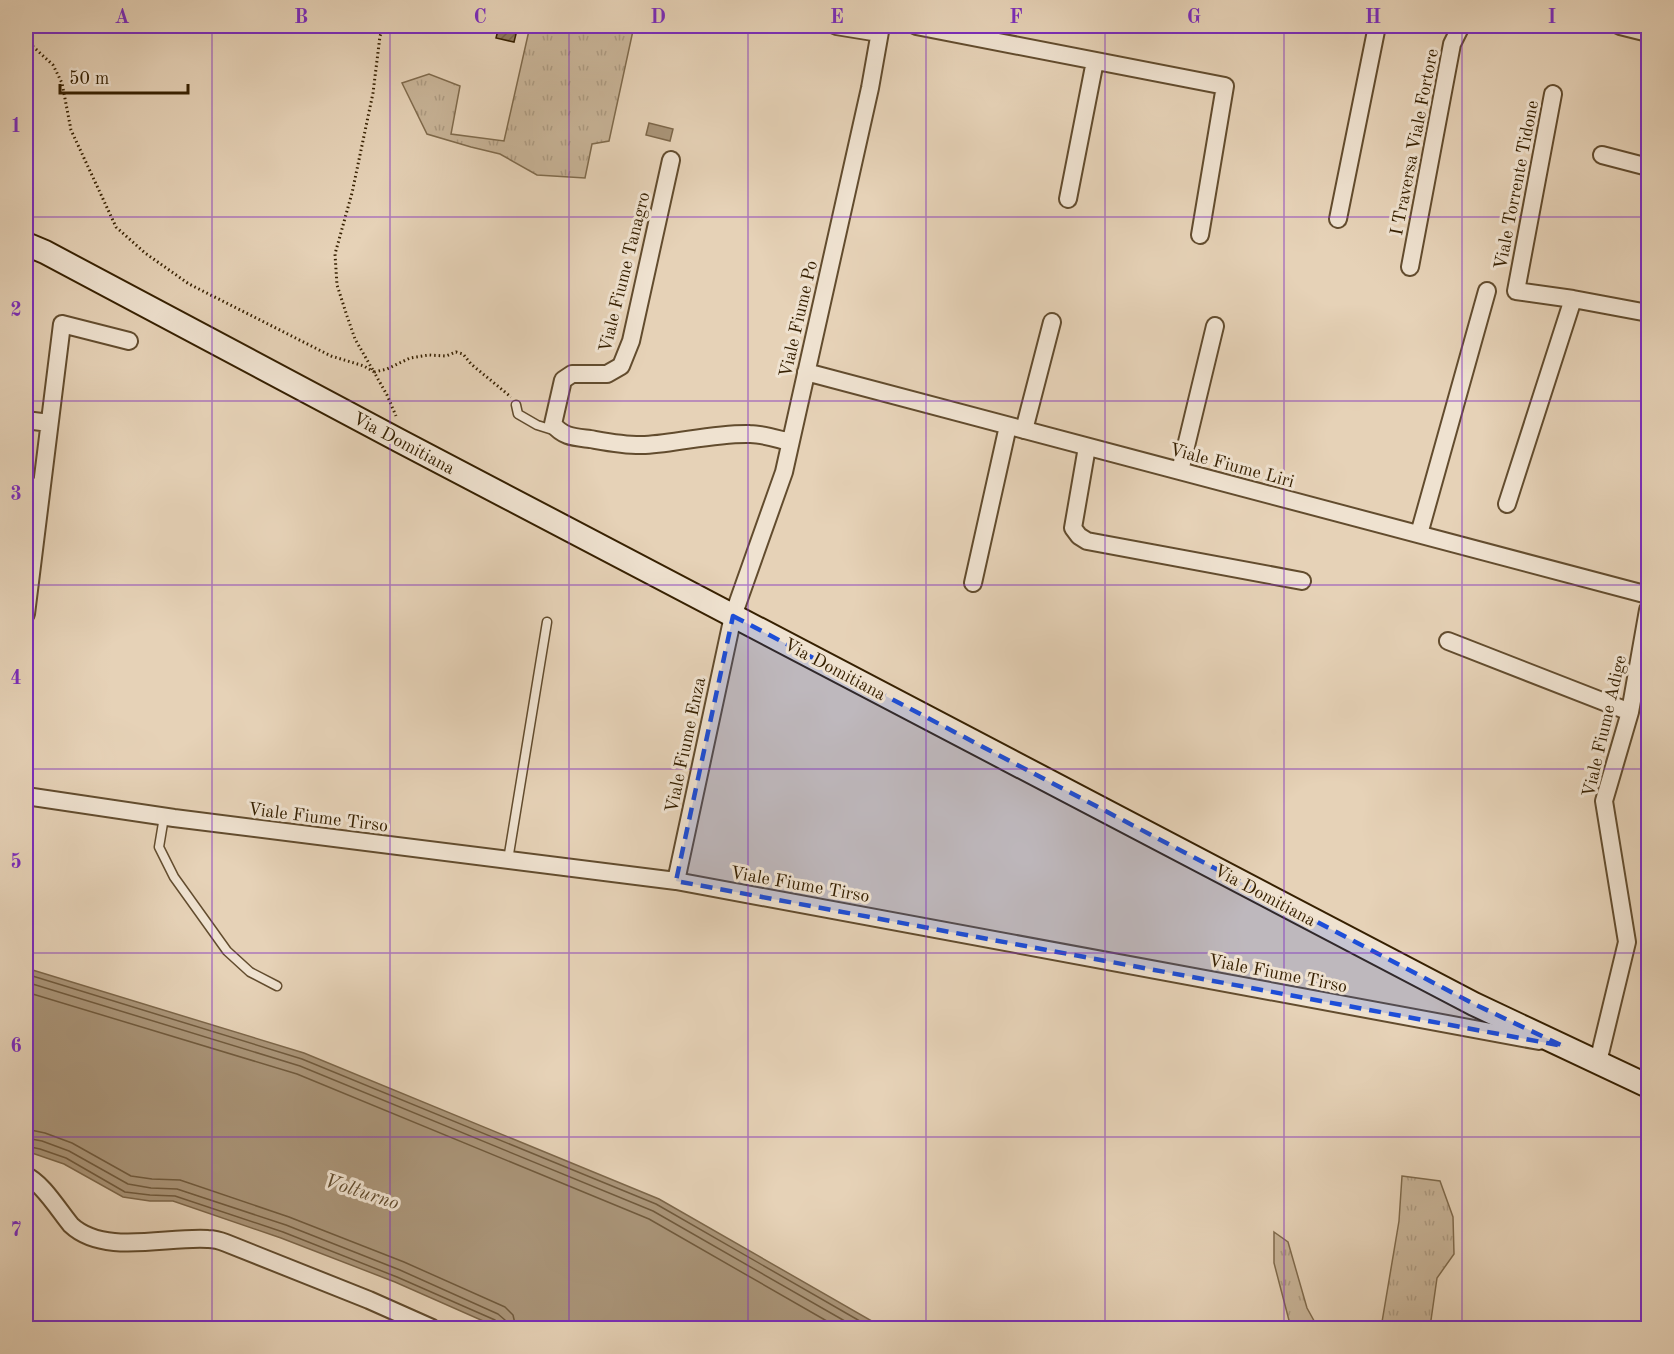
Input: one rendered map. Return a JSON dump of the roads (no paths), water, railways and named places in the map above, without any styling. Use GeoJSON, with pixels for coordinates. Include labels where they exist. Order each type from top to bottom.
{"type":"FeatureCollection","features":[{"type":"Feature","properties":{"kind":"street"},"geometry":{"type":"LineString","coordinates":[[836,26],[880,29]]}},
{"type":"Feature","properties":{"kind":"street"},"geometry":{"type":"LineString","coordinates":[[916,26],[1225,86],[1200,235]]}},
{"type":"Feature","properties":{"kind":"street"},"geometry":{"type":"LineString","coordinates":[[1338,219],[1377,26]]}},
{"type":"Feature","properties":{"kind":"street","name":"I Traversa Viale Fortore"},"geometry":{"type":"LineString","coordinates":[[1410,267],[1452,44],[1461,26]]}},
{"type":"Feature","properties":{"kind":"street"},"geometry":{"type":"LineString","coordinates":[[1620,26],[1648,33]]}},
{"type":"Feature","properties":{"kind":"street","name":"Viale Fiume Po"},"geometry":{"type":"LineString","coordinates":[[733,616],[784,472],[870,88],[880,29]]}},
{"type":"Feature","properties":{"kind":"street"},"geometry":{"type":"LineString","coordinates":[[1068,199],[1095,61]]}},
{"type":"Feature","properties":{"kind":"street","name":"Viale Torrente Tidone"},"geometry":{"type":"LineString","coordinates":[[1553,94],[1516,291],[1648,313]]}},
{"type":"Feature","properties":{"kind":"street"},"geometry":{"type":"LineString","coordinates":[[1602,154],[1648,167]]}},
{"type":"Feature","properties":{"kind":"street","name":"Viale Fiume Tanagro"},"geometry":{"type":"LineString","coordinates":[[559,432],[553,424],[563,380],[572,374],[607,374],[621,366],[631,341],[671,160]]}},
{"type":"Feature","properties":{"kind":"street","name":"Via Domitiana"},"geometry":{"type":"LineString","coordinates":[[26,244],[1474,1004],[1648,1086]]}},
{"type":"Feature","properties":{"kind":"street"},"geometry":{"type":"LineString","coordinates":[[1419,534],[1487,291]]}},
{"type":"Feature","properties":{"kind":"street"},"geometry":{"type":"LineString","coordinates":[[1507,504],[1573,299]]}},
{"type":"Feature","properties":{"kind":"street"},"geometry":{"type":"LineString","coordinates":[[974,583],[1016,428],[1052,322]]}},
{"type":"Feature","properties":{"kind":"street"},"geometry":{"type":"LineString","coordinates":[[26,607],[33,487],[49,423],[62,324],[129,341]]}},
{"type":"Feature","properties":{"kind":"street"},"geometry":{"type":"LineString","coordinates":[[1180,471],[1215,326]]}},
{"type":"Feature","properties":{"kind":"street","name":"Viale Fiume Liri"},"geometry":{"type":"LineString","coordinates":[[806,372],[1648,595]]}},
{"type":"Feature","properties":{"kind":"street"},"geometry":{"type":"LineString","coordinates":[[26,420],[49,423]]}},
{"type":"Feature","properties":{"kind":"street"},"geometry":{"type":"LineString","coordinates":[[559,432],[570,436],[641,445],[722,435],[753,434],[790,442]]}},
{"type":"Feature","properties":{"kind":"street"},"geometry":{"type":"LineString","coordinates":[[1087,447],[1073,528],[1087,541],[1302,580]]}},
{"type":"Feature","properties":{"kind":"street","name":"Viale Fiume Adige"},"geometry":{"type":"LineString","coordinates":[[1598,1062],[1627,942],[1604,801],[1630,712],[1648,610]]}},
{"type":"Feature","properties":{"kind":"street","name":"Viale Fiume Enza"},"geometry":{"type":"LineString","coordinates":[[676,881],[733,616]]}},
{"type":"Feature","properties":{"kind":"street"},"geometry":{"type":"LineString","coordinates":[[1448,640],[1630,712]]}},
{"type":"Feature","properties":{"kind":"street","name":"Viale Fiume Tirso"},"geometry":{"type":"LineString","coordinates":[[26,796],[164,817],[676,881],[1563,1046]]}},
{"type":"Feature","properties":{"kind":"street"},"geometry":{"type":"LineString","coordinates":[[26,1176],[38,1184],[77,1231],[89,1236],[108,1241],[136,1243],[169,1239],[211,1239],[226,1243],[369,1300],[432,1329]]}},
{"type":"Feature","properties":{"kind":"lane"},"geometry":{"type":"LineString","coordinates":[[516,405],[518,414],[537,425],[559,432]]}},
{"type":"Feature","properties":{"kind":"lane"},"geometry":{"type":"LineString","coordinates":[[508,860],[547,622]]}},
{"type":"Feature","properties":{"kind":"lane"},"geometry":{"type":"LineString","coordinates":[[164,817],[159,847],[174,877],[227,951],[250,972],[277,986]]}},
{"type":"Feature","properties":{"kind":"water"},"geometry":{"type":"Polygon","coordinates":[[[649,123],[673,129],[670,141],[646,135],[649,123]]]}},
{"type":"Feature","properties":{"kind":"water","name":"Volturno"},"geometry":{"type":"Polygon","coordinates":[[[26,968],[304,1053],[659,1199],[884,1328],[499,1328],[395,1282],[281,1238],[173,1201],[150,1201],[123,1197],[64,1164],[26,1151],[26,968]]]}}]}
